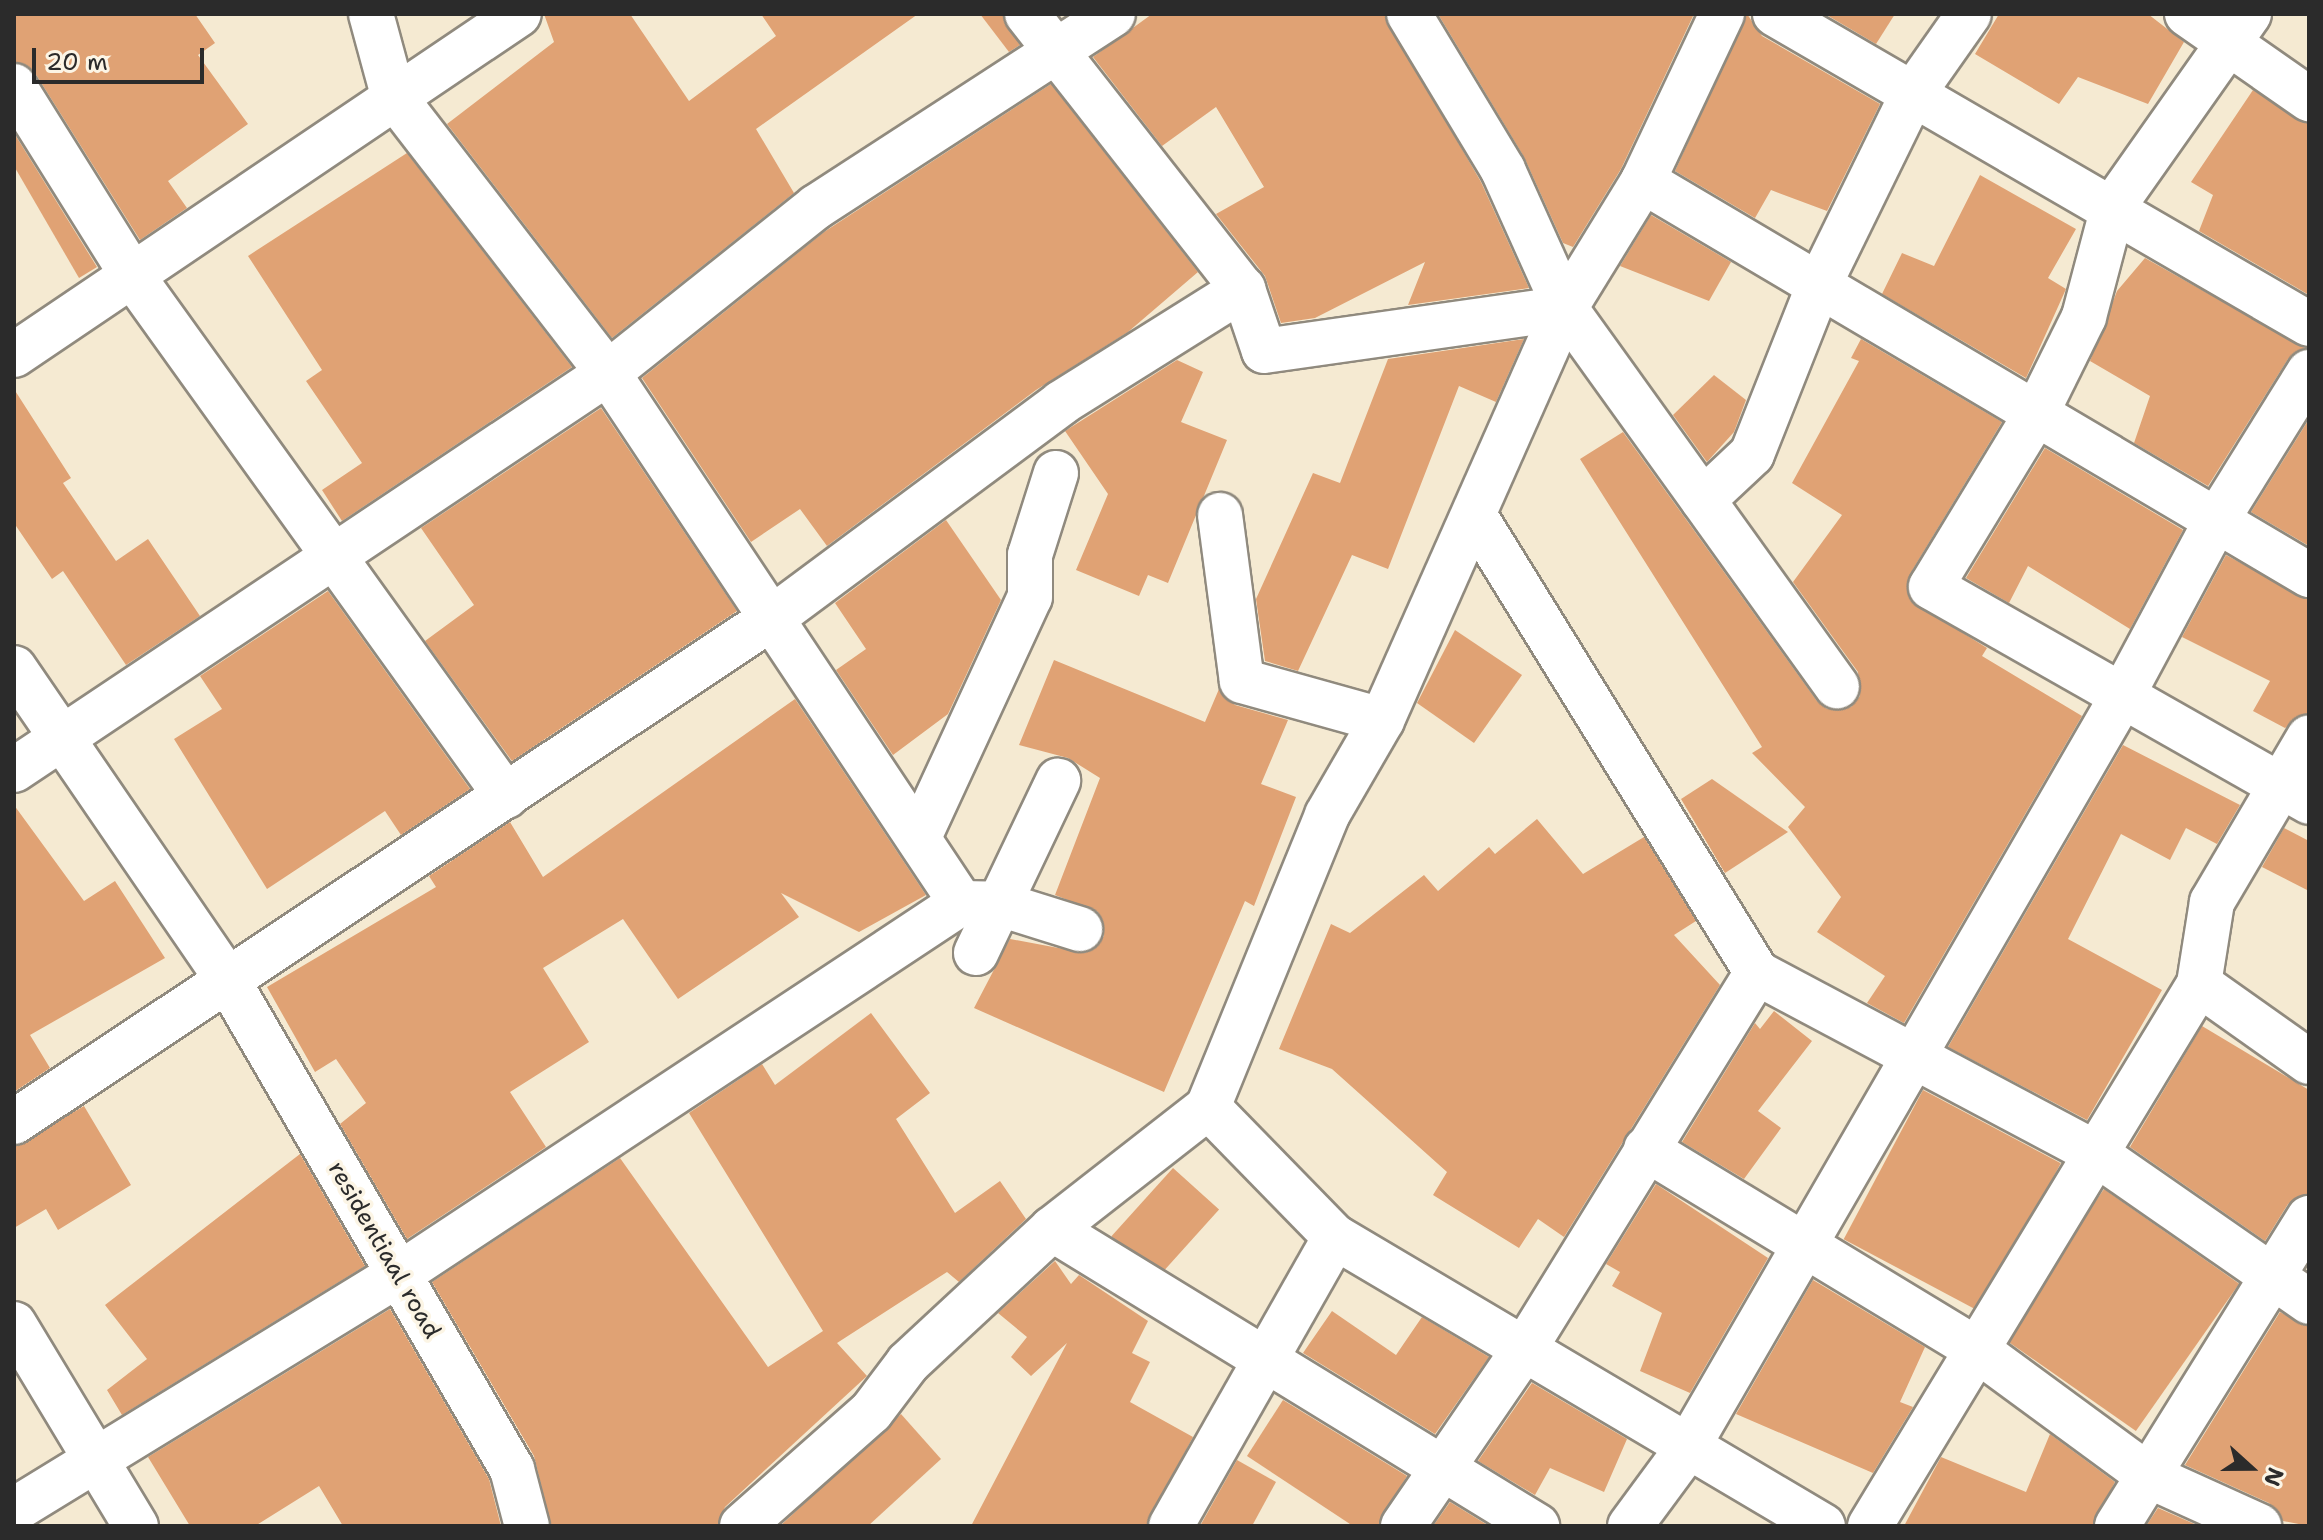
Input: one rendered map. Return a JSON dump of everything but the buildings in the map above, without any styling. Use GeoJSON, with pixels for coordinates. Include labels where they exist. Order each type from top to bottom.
{"type":"FeatureCollection","features":[{"type":"Feature","properties":{"kind":"street"},"geometry":{"type":"LineString","coordinates":[[371,14],[393,95],[608,373],[919,837],[980,904],[1080,929]]}},
{"type":"Feature","properties":{"kind":"street"},"geometry":{"type":"LineString","coordinates":[[14,355],[134,278],[393,95],[519,14]]}},
{"type":"Feature","properties":{"kind":"street"},"geometry":{"type":"LineString","coordinates":[[14,770],[608,373],[1038,32],[1113,14]]}},
{"type":"Feature","properties":{"kind":"street"},"geometry":{"type":"LineString","coordinates":[[742,1526],[871,1412],[908,1363],[1052,1229],[1208,1107],[1327,815],[1382,720],[1476,518],[1565,308],[1643,181],[1722,14]]}},
{"type":"Feature","properties":{"kind":"street"},"geometry":{"type":"LineString","coordinates":[[1775,14],[1912,95],[2113,207],[2309,324]]}},
{"type":"Feature","properties":{"kind":"street"},"geometry":{"type":"LineString","coordinates":[[1703,500],[1752,454],[1819,285],[1912,95],[1969,14]]}},
{"type":"Feature","properties":{"kind":"street"},"geometry":{"type":"LineString","coordinates":[[2187,14],[2240,27],[2309,99]]}},
{"type":"Feature","properties":{"kind":"street"},"geometry":{"type":"LineString","coordinates":[[1427,22],[1503,170],[1565,308],[1837,686]]}},
{"type":"Feature","properties":{"kind":"street"},"geometry":{"type":"LineString","coordinates":[[2240,27],[2113,207],[2084,317],[2036,414],[1931,587],[2120,700],[2294,793]]}},
{"type":"Feature","properties":{"kind":"street"},"geometry":{"type":"LineString","coordinates":[[1038,32],[1243,289],[1264,351],[1565,308]]}},
{"type":"Feature","properties":{"kind":"street"},"geometry":{"type":"LineString","coordinates":[[14,86],[134,278],[506,796]]}},
{"type":"Feature","properties":{"kind":"street"},"geometry":{"type":"LineString","coordinates":[[1643,181],[2215,523],[2309,575]]}},
{"type":"Feature","properties":{"kind":"street"},"geometry":{"type":"LineString","coordinates":[[14,1122],[772,618],[1061,403],[1243,289]]}},
{"type":"Feature","properties":{"kind":"street"},"geometry":{"type":"LineString","coordinates":[[1630,1526],[1686,1450],[2120,700],[2215,523],[2309,372]]}},
{"type":"Feature","properties":{"kind":"street"},"geometry":{"type":"LineString","coordinates":[[919,837],[1030,597],[1030,555],[1056,473]]}},
{"type":"Feature","properties":{"kind":"street"},"geometry":{"type":"LineString","coordinates":[[1220,515],[1242,681],[1382,720]]}},
{"type":"Feature","properties":{"kind":"street"},"geometry":{"type":"LineString","coordinates":[[1476,518],[1757,973],[2095,1153],[2292,1290]]}},
{"type":"Feature","properties":{"kind":"street","name":"residentiaal road"},"geometry":{"type":"LineString","coordinates":[[14,668],[60,740],[227,979],[512,1469],[527,1526]]}},
{"type":"Feature","properties":{"kind":"street"},"geometry":{"type":"LineString","coordinates":[[1870,1526],[2199,984],[2212,902],[2294,793],[2309,737]]}},
{"type":"Feature","properties":{"kind":"street"},"geometry":{"type":"LineString","coordinates":[[14,1510],[98,1454],[398,1275],[980,904],[1058,781]]}},
{"type":"Feature","properties":{"kind":"street"},"geometry":{"type":"LineString","coordinates":[[976,953],[980,904]]}},
{"type":"Feature","properties":{"kind":"street"},"geometry":{"type":"LineString","coordinates":[[1403,1526],[1525,1348],[1757,973]]}},
{"type":"Feature","properties":{"kind":"street"},"geometry":{"type":"LineString","coordinates":[[2199,984],[2309,1062]]}},
{"type":"Feature","properties":{"kind":"street"},"geometry":{"type":"LineString","coordinates":[[1208,1107],[1335,1237],[1525,1348],[1686,1450],[1823,1526]]}},
{"type":"Feature","properties":{"kind":"street"},"geometry":{"type":"LineString","coordinates":[[1646,1149],[1976,1349],[2149,1476],[2259,1526]]}},
{"type":"Feature","properties":{"kind":"street"},"geometry":{"type":"LineString","coordinates":[[2117,1526],[2149,1476],[2292,1290],[2309,1218]]}},
{"type":"Feature","properties":{"kind":"street"},"geometry":{"type":"LineString","coordinates":[[1052,1229],[1268,1357],[1537,1526]]}},
{"type":"Feature","properties":{"kind":"street"},"geometry":{"type":"LineString","coordinates":[[1171,1526],[1335,1237]]}},
{"type":"Feature","properties":{"kind":"street"},"geometry":{"type":"LineString","coordinates":[[14,1324],[98,1454],[136,1526]]}}]}
